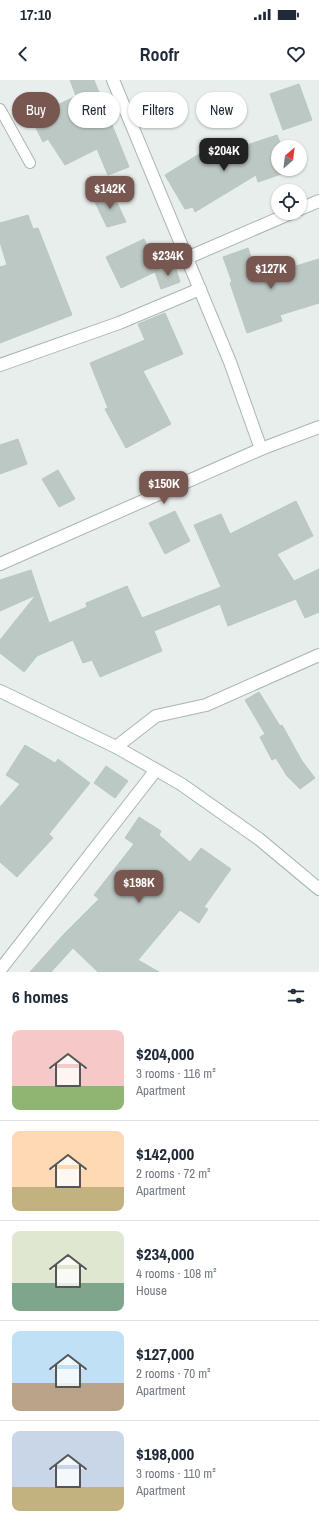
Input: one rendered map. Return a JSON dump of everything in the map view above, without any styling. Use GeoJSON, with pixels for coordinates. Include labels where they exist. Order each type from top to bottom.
{"type":"FeatureCollection","features":[{"type":"Feature","properties":{"kind":"street"},"geometry":{"type":"LineString","coordinates":[[113,80],[230,362],[261,449]]}},
{"type":"Feature","properties":{"kind":"street"},"geometry":{"type":"LineString","coordinates":[[307,206],[319,201]]}},
{"type":"Feature","properties":{"kind":"street"},"geometry":{"type":"LineString","coordinates":[[187,258],[275,220]]}},
{"type":"Feature","properties":{"kind":"street"},"geometry":{"type":"LineString","coordinates":[[0,365],[119,323],[200,289]]}},
{"type":"Feature","properties":{"kind":"street"},"geometry":{"type":"LineString","coordinates":[[0,564],[261,449],[319,427]]}},
{"type":"Feature","properties":{"kind":"street"},"geometry":{"type":"LineString","coordinates":[[116,747],[156,716],[206,704],[319,655]]}},
{"type":"Feature","properties":{"kind":"street"},"geometry":{"type":"LineString","coordinates":[[0,691],[116,747],[180,784],[259,839],[319,889]]}},
{"type":"Feature","properties":{"kind":"street"},"geometry":{"type":"LineString","coordinates":[[0,970],[156,770]]}},
{"type":"Feature","properties":{"kind":"lane"},"geometry":{"type":"LineString","coordinates":[[0,109],[30,163]]}},
{"type":"Feature","properties":{"kind":"building"},"geometry":{"type":"Polygon","coordinates":[[[70,80],[94,80],[99,92],[74,92],[70,80]]]}},
{"type":"Feature","properties":{"kind":"building"},"geometry":{"type":"Polygon","coordinates":[[[299,84],[312,120],[283,130],[270,94],[299,84]]]}},
{"type":"Feature","properties":{"kind":"building"},"geometry":{"type":"Polygon","coordinates":[[[68,100],[68,128],[113,128],[129,167],[108,175],[97,149],[65,165],[48,139],[43,142],[36,128],[60,128],[60,104],[68,100]]]}},
{"type":"Feature","properties":{"kind":"building"},"geometry":{"type":"Polygon","coordinates":[[[277,135],[279,140],[271,140],[271,176],[275,176],[258,182],[256,175],[195,212],[193,207],[185,209],[165,175],[214,145],[220,154],[277,135]]]}},
{"type":"Feature","properties":{"kind":"building"},"geometry":{"type":"Polygon","coordinates":[[[112,192],[126,222],[107,227],[94,200],[112,192]]]}},
{"type":"Feature","properties":{"kind":"building"},"geometry":{"type":"Polygon","coordinates":[[[28,215],[33,229],[38,228],[72,315],[0,343],[0,267],[7,265],[0,242],[0,223],[28,215]]]}},
{"type":"Feature","properties":{"kind":"building"},"geometry":{"type":"Polygon","coordinates":[[[144,239],[159,270],[121,288],[106,257],[144,239]]]}},
{"type":"Feature","properties":{"kind":"building"},"geometry":{"type":"Polygon","coordinates":[[[248,248],[257,274],[265,271],[266,275],[319,259],[319,303],[280,315],[282,321],[247,333],[223,257],[248,248]]]}},
{"type":"Feature","properties":{"kind":"building"},"geometry":{"type":"Polygon","coordinates":[[[175,266],[180,282],[161,289],[155,272],[175,266]]]}},
{"type":"Feature","properties":{"kind":"building"},"geometry":{"type":"Polygon","coordinates":[[[165,313],[183,354],[143,371],[171,424],[126,448],[105,409],[108,408],[90,363],[145,340],[138,324],[165,313]]]}},
{"type":"Feature","properties":{"kind":"building"},"geometry":{"type":"Polygon","coordinates":[[[18,439],[27,464],[0,474],[0,445],[18,439]]]}},
{"type":"Feature","properties":{"kind":"building"},"geometry":{"type":"Polygon","coordinates":[[[58,470],[75,499],[59,507],[42,479],[58,470]]]}},
{"type":"Feature","properties":{"kind":"building"},"geometry":{"type":"Polygon","coordinates":[[[296,501],[313,536],[277,554],[294,581],[319,569],[319,612],[305,618],[296,599],[228,626],[220,604],[154,631],[162,651],[100,677],[92,660],[83,663],[73,640],[37,656],[24,672],[0,653],[0,640],[36,595],[0,611],[0,580],[31,570],[49,623],[87,607],[86,603],[127,586],[142,618],[221,587],[194,525],[221,514],[230,534],[296,501]]]}},
{"type":"Feature","properties":{"kind":"building"},"geometry":{"type":"Polygon","coordinates":[[[175,511],[190,541],[165,554],[149,523],[175,511]]]}},
{"type":"Feature","properties":{"kind":"building"},"geometry":{"type":"Polygon","coordinates":[[[259,692],[280,726],[282,725],[302,761],[315,778],[300,789],[287,776],[276,758],[272,760],[260,737],[265,734],[245,700],[259,692]]]}},
{"type":"Feature","properties":{"kind":"building"},"geometry":{"type":"Polygon","coordinates":[[[25,745],[55,763],[58,759],[90,783],[49,834],[53,838],[17,877],[0,862],[0,807],[20,784],[6,775],[25,745]]]}},
{"type":"Feature","properties":{"kind":"building"},"geometry":{"type":"Polygon","coordinates":[[[106,766],[128,781],[115,798],[94,783],[106,766]]]}},
{"type":"Feature","properties":{"kind":"building"},"geometry":{"type":"Polygon","coordinates":[[[139,817],[161,831],[159,835],[190,862],[201,848],[231,869],[204,907],[208,909],[199,923],[180,910],[138,960],[159,972],[98,972],[73,948],[51,972],[30,972],[64,934],[99,899],[94,895],[134,844],[125,838],[139,817]]]}}]}
